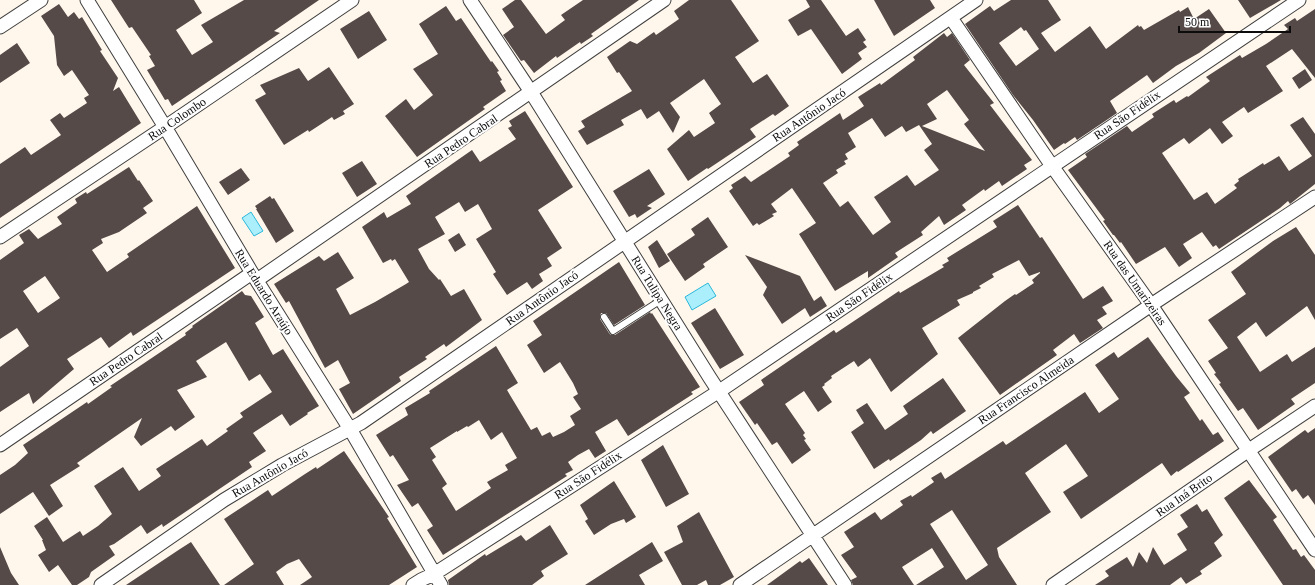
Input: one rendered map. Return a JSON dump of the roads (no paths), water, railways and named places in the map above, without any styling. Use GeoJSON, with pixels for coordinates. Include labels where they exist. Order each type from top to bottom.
{"type":"FeatureCollection","features":[{"type":"Feature","properties":{"kind":"street"},"geometry":{"type":"LineString","coordinates":[[0,27],[41,0]]}},
{"type":"Feature","properties":{"kind":"street","name":"Rua Eduardo Araújo"},"geometry":{"type":"LineString","coordinates":[[87,0],[165,127],[254,277],[350,429],[438,579]]}},
{"type":"Feature","properties":{"kind":"street","name":"Rua Colombo"},"geometry":{"type":"LineString","coordinates":[[0,237],[352,0]]}},
{"type":"Feature","properties":{"kind":"street","name":"Rua Tulipa Negra"},"geometry":{"type":"LineString","coordinates":[[470,0],[531,92],[661,300],[845,585]]}},
{"type":"Feature","properties":{"kind":"street","name":"Rua Pedro Cabral"},"geometry":{"type":"LineString","coordinates":[[0,445],[531,92],[664,0]]}},
{"type":"Feature","properties":{"kind":"street","name":"Rua Antônio Jacó"},"geometry":{"type":"LineString","coordinates":[[101,585],[224,500],[360,423],[976,0]]}},
{"type":"Feature","properties":{"kind":"street","name":"Rua São Fidélix"},"geometry":{"type":"LineString","coordinates":[[413,585],[421,580],[438,579],[1299,0]]}},
{"type":"Feature","properties":{"kind":"street","name":"Rua das Umarizeiras"},"geometry":{"type":"LineString","coordinates":[[951,18],[1052,166],[1150,305],[1315,550]]}},
{"type":"Feature","properties":{"kind":"street","name":"Rua Francisco Almeida"},"geometry":{"type":"LineString","coordinates":[[740,585],[1150,305],[1315,197]]}},
{"type":"Feature","properties":{"kind":"street","name":"Rua Iná Brito"},"geometry":{"type":"LineString","coordinates":[[1053,585],[1315,406]]}},
{"type":"Feature","properties":{"kind":"lane"},"geometry":{"type":"LineString","coordinates":[[604,317],[613,331],[661,300]]}},
{"type":"Feature","properties":{"kind":"water"},"geometry":{"type":"Polygon","coordinates":[[[251,212],[263,231],[254,236],[242,218],[251,212]]]}},
{"type":"Feature","properties":{"kind":"water"},"geometry":{"type":"Polygon","coordinates":[[[708,283],[716,296],[692,310],[685,297],[708,283]]]}}]}
